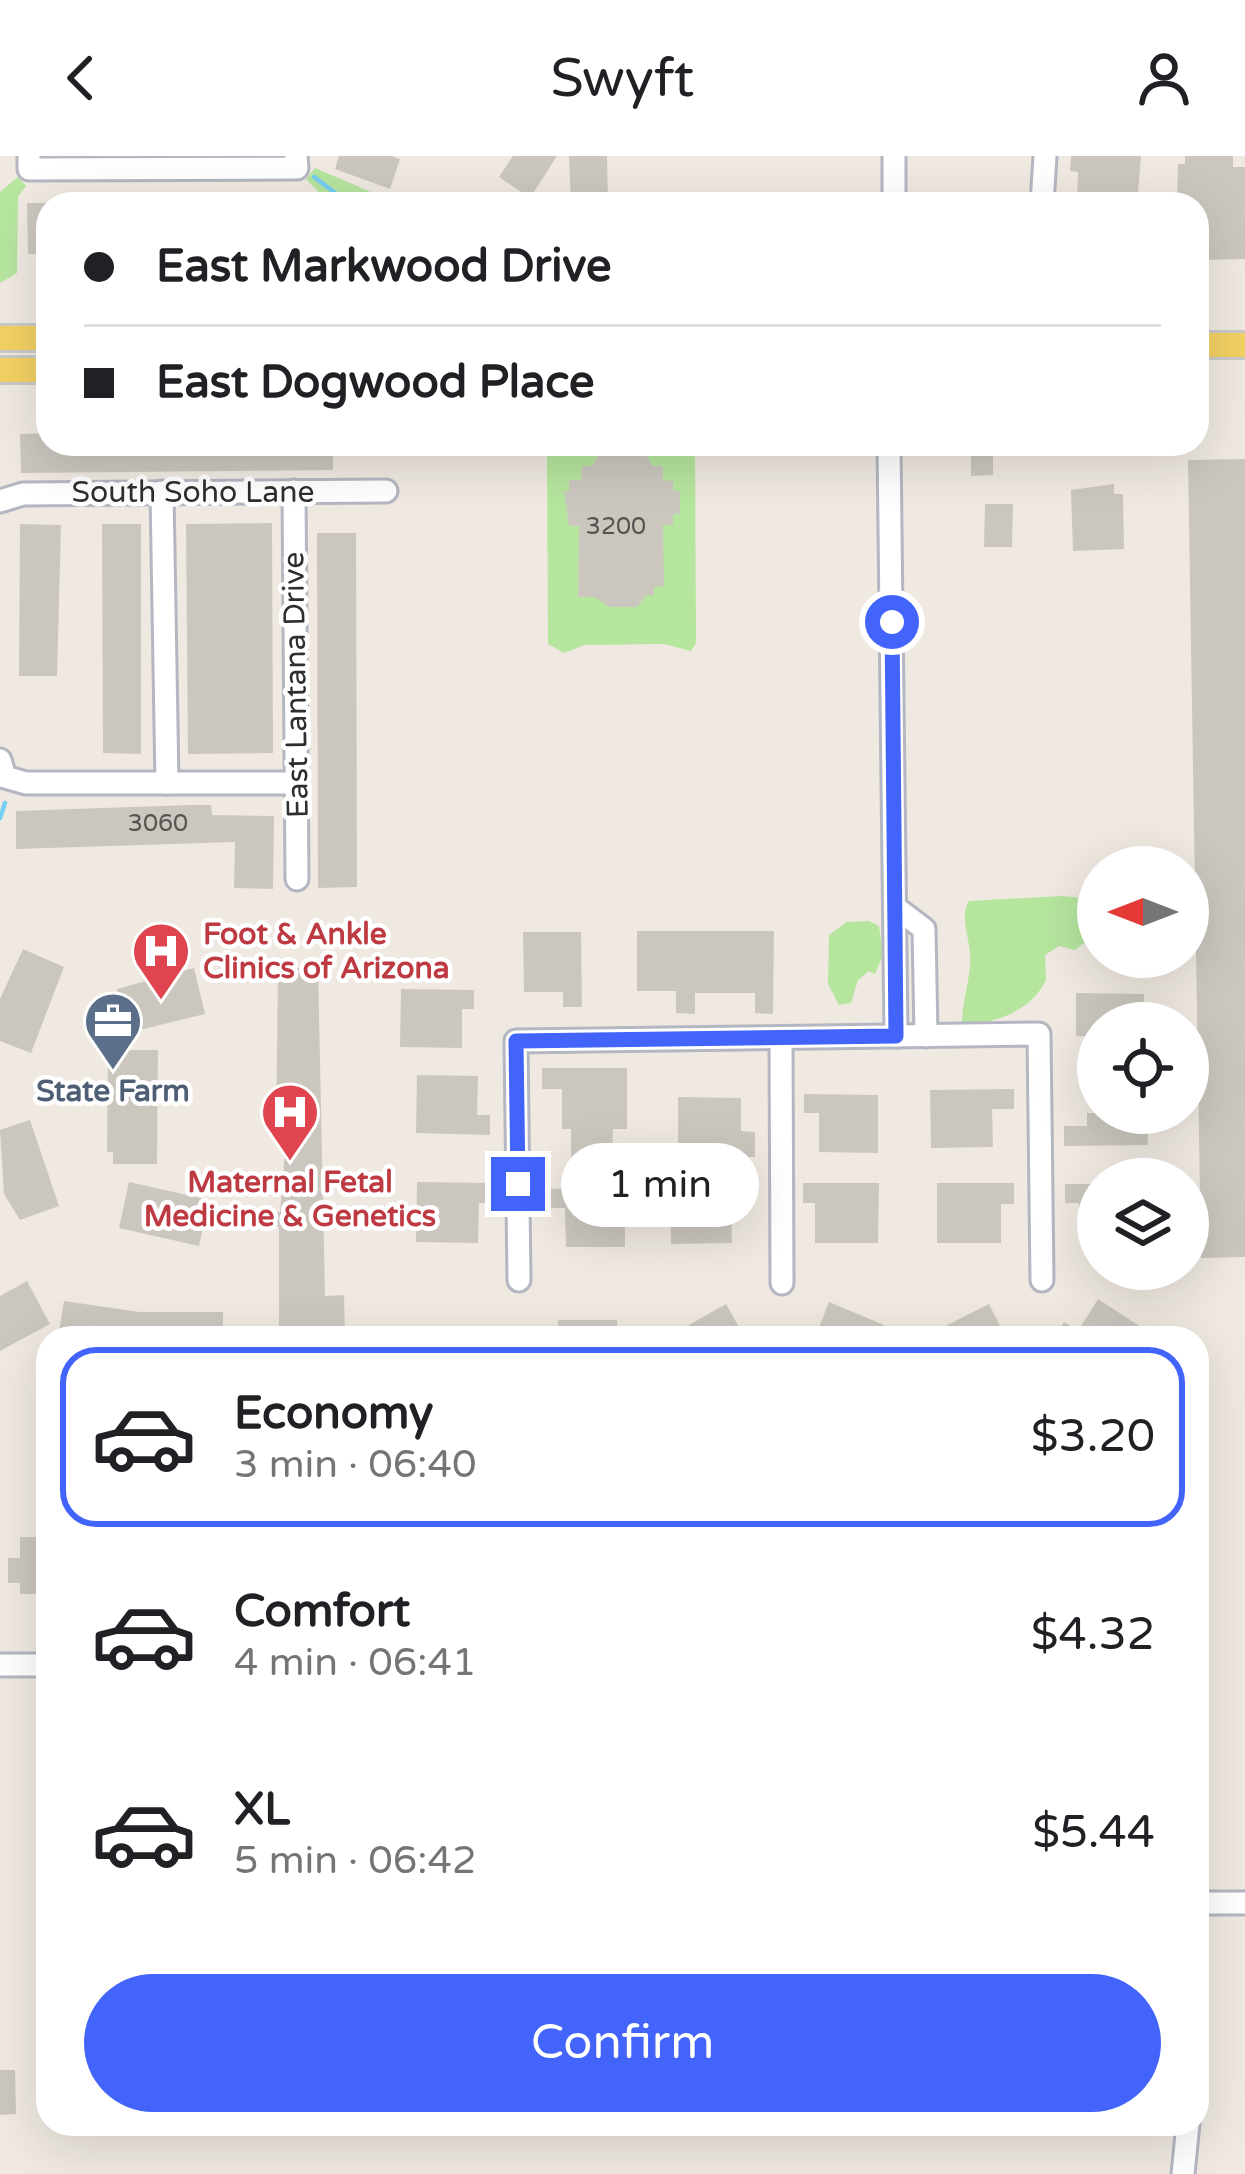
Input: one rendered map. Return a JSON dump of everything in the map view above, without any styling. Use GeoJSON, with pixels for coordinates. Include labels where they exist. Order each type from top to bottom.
{"type":"FeatureCollection","features":[{"type":"Feature","properties":{"kind":"main road"},"geometry":{"type":"LineString","coordinates":[[0,338],[36,338]]}},
{"type":"Feature","properties":{"kind":"main road"},"geometry":{"type":"LineString","coordinates":[[1209,345],[1245,345]]}},
{"type":"Feature","properties":{"kind":"main road"},"geometry":{"type":"LineString","coordinates":[[0,370],[36,370]]}},
{"type":"Feature","properties":{"kind":"street"},"geometry":{"type":"LineString","coordinates":[[893,192],[894,156]]}},
{"type":"Feature","properties":{"kind":"street"},"geometry":{"type":"LineString","coordinates":[[1043,192],[1045,156]]}},
{"type":"Feature","properties":{"kind":"street"},"geometry":{"type":"LineString","coordinates":[[29,162],[297,162]]}},
{"type":"Feature","properties":{"kind":"street"},"geometry":{"type":"LineString","coordinates":[[889,456],[896,1036]]}},
{"type":"Feature","properties":{"kind":"street","name":"South Soho Lane"},"geometry":{"type":"LineString","coordinates":[[0,500],[162,492],[386,490]]}},
{"type":"Feature","properties":{"kind":"street","name":"East Lantana Drive"},"geometry":{"type":"LineString","coordinates":[[294,491],[297,879]]}},
{"type":"Feature","properties":{"kind":"street"},"geometry":{"type":"LineString","coordinates":[[162,492],[167,783]]}},
{"type":"Feature","properties":{"kind":"street"},"geometry":{"type":"LineString","coordinates":[[3,769],[26,783],[297,783]]}},
{"type":"Feature","properties":{"kind":"street"},"geometry":{"type":"LineString","coordinates":[[895,907],[924,929],[926,1036]]}},
{"type":"Feature","properties":{"kind":"street"},"geometry":{"type":"LineString","coordinates":[[519,1280],[516,1041],[1039,1034],[1042,1280]]}},
{"type":"Feature","properties":{"kind":"street"},"geometry":{"type":"LineString","coordinates":[[781,1038],[782,1282]]}},
{"type":"Feature","properties":{"kind":"street"},"geometry":{"type":"LineString","coordinates":[[0,1666],[36,1665]]}},
{"type":"Feature","properties":{"kind":"street"},"geometry":{"type":"LineString","coordinates":[[1209,1904],[1245,1903]]}},
{"type":"Feature","properties":{"kind":"street"},"geometry":{"type":"LineString","coordinates":[[1183,2174],[1187,2136]]}},
{"type":"Feature","properties":{"kind":"green space"},"geometry":{"type":"Polygon","coordinates":[[[315,168],[371,192],[318,192],[306,179],[315,168]]]}},
{"type":"Feature","properties":{"kind":"green space"},"geometry":{"type":"Polygon","coordinates":[[[18,177],[26,186],[18,197],[17,273],[0,283],[0,192],[18,177]]]}},
{"type":"Feature","properties":{"kind":"green space"},"geometry":{"type":"Polygon","coordinates":[[[547,456],[695,456],[696,643],[691,651],[664,644],[585,645],[564,653],[548,644],[547,456]]]}},
{"type":"Feature","properties":{"kind":"green space"},"geometry":{"type":"Polygon","coordinates":[[[1077,897],[1077,949],[1059,946],[1045,955],[1046,980],[1022,1008],[1000,1018],[962,1024],[970,965],[965,921],[969,901],[1077,897]]]}},
{"type":"Feature","properties":{"kind":"green space"},"geometry":{"type":"Polygon","coordinates":[[[869,921],[879,926],[883,955],[875,974],[869,971],[858,980],[851,1003],[839,1005],[828,984],[829,935],[847,922],[869,921]]]}},
{"type":"Feature","properties":{"kind":"building"},"geometry":{"type":"Polygon","coordinates":[[[339,156],[400,159],[390,189],[335,169],[339,156]]]}},
{"type":"Feature","properties":{"kind":"building"},"geometry":{"type":"Polygon","coordinates":[[[513,156],[557,156],[534,192],[521,192],[499,177],[513,156]]]}},
{"type":"Feature","properties":{"kind":"building"},"geometry":{"type":"Polygon","coordinates":[[[569,156],[607,156],[608,192],[571,192],[569,156]]]}},
{"type":"Feature","properties":{"kind":"building"},"geometry":{"type":"Polygon","coordinates":[[[1071,156],[1141,156],[1138,192],[1077,192],[1078,172],[1070,171],[1071,156]]]}},
{"type":"Feature","properties":{"kind":"building"},"geometry":{"type":"Polygon","coordinates":[[[1185,156],[1233,156],[1233,167],[1245,167],[1245,259],[1209,260],[1209,192],[1177,192],[1178,164],[1185,164],[1185,156]]]}},
{"type":"Feature","properties":{"kind":"building"},"geometry":{"type":"Polygon","coordinates":[[[27,203],[36,203],[36,254],[28,254],[27,203]]]}},
{"type":"Feature","properties":{"kind":"building"},"geometry":{"type":"Polygon","coordinates":[[[36,433],[36,456],[333,456],[333,470],[21,473],[20,434],[36,433]]]}},
{"type":"Feature","properties":{"kind":"building"},"geometry":{"type":"Polygon","coordinates":[[[598,456],[646,456],[653,466],[663,466],[663,481],[673,480],[673,491],[680,491],[680,514],[673,514],[673,525],[663,525],[664,586],[654,587],[654,595],[646,595],[637,607],[609,607],[595,597],[578,597],[579,526],[569,526],[564,491],[569,491],[569,480],[581,480],[582,466],[592,466],[598,456]]]}},
{"type":"Feature","properties":{"kind":"building"},"geometry":{"type":"Polygon","coordinates":[[[971,456],[993,456],[993,475],[971,476],[971,456]]]}},
{"type":"Feature","properties":{"kind":"building"},"geometry":{"type":"Polygon","coordinates":[[[1245,459],[1245,1257],[1209,1258],[1209,1158],[1199,1158],[1199,1134],[1209,1134],[1209,1002],[1197,1002],[1196,978],[1209,978],[1209,846],[1194,846],[1188,460],[1245,459]]]}},
{"type":"Feature","properties":{"kind":"building"},"geometry":{"type":"Polygon","coordinates":[[[1114,484],[1114,494],[1123,494],[1124,549],[1073,551],[1071,490],[1114,484]]]}},
{"type":"Feature","properties":{"kind":"building"},"geometry":{"type":"Polygon","coordinates":[[[985,504],[1013,504],[1012,547],[984,547],[985,504]]]}},
{"type":"Feature","properties":{"kind":"building"},"geometry":{"type":"Polygon","coordinates":[[[272,523],[273,753],[188,754],[186,524],[272,523]]]}},
{"type":"Feature","properties":{"kind":"building"},"geometry":{"type":"Polygon","coordinates":[[[20,524],[61,525],[57,676],[19,676],[20,524]]]}},
{"type":"Feature","properties":{"kind":"building"},"geometry":{"type":"Polygon","coordinates":[[[102,524],[141,524],[141,754],[103,753],[102,524]]]}},
{"type":"Feature","properties":{"kind":"building"},"geometry":{"type":"Polygon","coordinates":[[[317,533],[356,533],[357,887],[318,888],[317,533]]]}},
{"type":"Feature","properties":{"kind":"building"},"geometry":{"type":"Polygon","coordinates":[[[211,805],[212,815],[274,816],[273,889],[234,888],[235,842],[16,849],[16,811],[211,805]]]}},
{"type":"Feature","properties":{"kind":"building"},"geometry":{"type":"Polygon","coordinates":[[[637,931],[774,931],[773,1014],[755,1013],[755,993],[695,993],[695,1014],[676,1013],[676,991],[637,991],[637,931]]]}},
{"type":"Feature","properties":{"kind":"building"},"geometry":{"type":"Polygon","coordinates":[[[523,932],[581,932],[582,1007],[563,1007],[563,992],[524,992],[523,932]]]}},
{"type":"Feature","properties":{"kind":"building"},"geometry":{"type":"Polygon","coordinates":[[[23,949],[64,967],[31,1053],[0,1041],[0,999],[23,949]]]}},
{"type":"Feature","properties":{"kind":"building","name":"Foot & Ankle Clinics of Arizona"},"geometry":{"type":"Polygon","coordinates":[[[194,968],[205,1014],[127,1033],[117,989],[194,968]]]}},
{"type":"Feature","properties":{"kind":"building"},"geometry":{"type":"Polygon","coordinates":[[[278,968],[318,968],[325,1296],[344,1295],[345,1326],[279,1326],[279,1227],[274,1227],[274,1212],[280,1212],[286,1141],[276,1141],[278,968]]]}},
{"type":"Feature","properties":{"kind":"building"},"geometry":{"type":"Polygon","coordinates":[[[401,989],[474,990],[474,1009],[462,1009],[462,1048],[400,1047],[401,989]]]}},
{"type":"Feature","properties":{"kind":"building"},"geometry":{"type":"Polygon","coordinates":[[[1076,993],[1144,994],[1144,1002],[1077,1002],[1076,1036],[1076,993]]]}},
{"type":"Feature","properties":{"kind":"building"},"geometry":{"type":"Polygon","coordinates":[[[108,1050],[158,1050],[157,1164],[113,1164],[113,1152],[107,1152],[108,1050]]]}},
{"type":"Feature","properties":{"kind":"building"},"geometry":{"type":"Polygon","coordinates":[[[542,1068],[627,1068],[627,1129],[613,1129],[612,1161],[571,1160],[571,1129],[562,1129],[562,1089],[542,1089],[542,1068]]]}},
{"type":"Feature","properties":{"kind":"building"},"geometry":{"type":"Polygon","coordinates":[[[417,1075],[478,1076],[477,1115],[490,1115],[490,1135],[416,1133],[417,1075]]]}},
{"type":"Feature","properties":{"kind":"building"},"geometry":{"type":"Polygon","coordinates":[[[1014,1089],[1014,1109],[992,1109],[993,1147],[931,1148],[930,1090],[1014,1089]]]}},
{"type":"Feature","properties":{"kind":"building"},"geometry":{"type":"Polygon","coordinates":[[[804,1094],[878,1095],[878,1153],[819,1152],[819,1113],[804,1113],[804,1094]]]}},
{"type":"Feature","properties":{"kind":"building"},"geometry":{"type":"Polygon","coordinates":[[[678,1097],[741,1098],[741,1131],[755,1132],[755,1157],[678,1156],[678,1097]]]}},
{"type":"Feature","properties":{"kind":"building"},"geometry":{"type":"Polygon","coordinates":[[[30,1120],[59,1206],[20,1220],[4,1194],[0,1130],[30,1120]]]}},
{"type":"Feature","properties":{"kind":"building"},"geometry":{"type":"Polygon","coordinates":[[[1064,1126],[1077,1126],[1077,1134],[1148,1134],[1148,1145],[1064,1146],[1064,1126]]]}},
{"type":"Feature","properties":{"kind":"building"},"geometry":{"type":"Polygon","coordinates":[[[129,1182],[209,1200],[199,1246],[119,1228],[129,1182]]]}},
{"type":"Feature","properties":{"kind":"building"},"geometry":{"type":"Polygon","coordinates":[[[417,1182],[492,1183],[492,1203],[479,1203],[478,1243],[416,1242],[417,1182]]]}},
{"type":"Feature","properties":{"kind":"building"},"geometry":{"type":"Polygon","coordinates":[[[803,1183],[879,1183],[878,1243],[815,1243],[815,1203],[803,1203],[803,1183]]]}},
{"type":"Feature","properties":{"kind":"building"},"geometry":{"type":"Polygon","coordinates":[[[937,1183],[1014,1183],[1014,1204],[1001,1204],[1001,1243],[937,1243],[937,1183]]]}},
{"type":"Feature","properties":{"kind":"building"},"geometry":{"type":"Polygon","coordinates":[[[1065,1184],[1077,1184],[1077,1203],[1065,1203],[1065,1184]]]}},
{"type":"Feature","properties":{"kind":"building"},"geometry":{"type":"Polygon","coordinates":[[[752,1185],[752,1204],[731,1205],[732,1243],[671,1244],[670,1186],[752,1185]]]}},
{"type":"Feature","properties":{"kind":"building"},"geometry":{"type":"Polygon","coordinates":[[[625,1188],[625,1247],[566,1247],[565,1208],[543,1208],[543,1189],[625,1188]]]}},
{"type":"Feature","properties":{"kind":"building"},"geometry":{"type":"Polygon","coordinates":[[[27,1281],[50,1324],[36,1326],[36,1332],[0,1351],[0,1296],[27,1281]]]}},
{"type":"Feature","properties":{"kind":"building"},"geometry":{"type":"Polygon","coordinates":[[[1098,1299],[1140,1326],[1081,1326],[1098,1299]]]}},
{"type":"Feature","properties":{"kind":"building"},"geometry":{"type":"Polygon","coordinates":[[[64,1301],[139,1312],[223,1312],[223,1326],[60,1326],[64,1301]]]}},
{"type":"Feature","properties":{"kind":"building"},"geometry":{"type":"Polygon","coordinates":[[[829,1302],[884,1325],[884,1326],[820,1326],[829,1302]]]}},
{"type":"Feature","properties":{"kind":"building"},"geometry":{"type":"Polygon","coordinates":[[[726,1304],[738,1326],[687,1326],[726,1304]]]}},
{"type":"Feature","properties":{"kind":"building"},"geometry":{"type":"Polygon","coordinates":[[[989,1304],[1000,1326],[946,1326],[989,1304]]]}},
{"type":"Feature","properties":{"kind":"building"},"geometry":{"type":"Polygon","coordinates":[[[558,1320],[617,1320],[617,1326],[558,1326],[558,1320]]]}},
{"type":"Feature","properties":{"kind":"building"},"geometry":{"type":"Polygon","coordinates":[[[20,1537],[36,1537],[36,1594],[20,1594],[20,1583],[8,1583],[8,1558],[20,1558],[20,1537]]]}},
{"type":"Feature","properties":{"kind":"building"},"geometry":{"type":"Polygon","coordinates":[[[0,2070],[15,2070],[16,2114],[0,2115],[0,2070]]]}},
{"type":"Feature","properties":{"kind":"waterway"},"geometry":{"type":"LineString","coordinates":[[314,177],[334,192]]}},
{"type":"Feature","properties":{"kind":"waterway"},"geometry":{"type":"LineString","coordinates":[[0,818],[5,803]]}},
{"type":"Feature","properties":{"kind":"place","name":"Foot & Ankle Clinics of Arizona"},"geometry":{"type":"Point","coordinates":[161,1002]}},
{"type":"Feature","properties":{"kind":"place","name":"State Farm"},"geometry":{"type":"Point","coordinates":[113,1072]}},
{"type":"Feature","properties":{"kind":"place","name":"Maternal Fetal Medicine & Genetics"},"geometry":{"type":"Point","coordinates":[290,1163]}},
{"type":"Feature","properties":{"kind":"route"},"geometry":{"type":"LineString","coordinates":[[518,1184],[516,1041],[896,1036],[892,622]]}}]}
